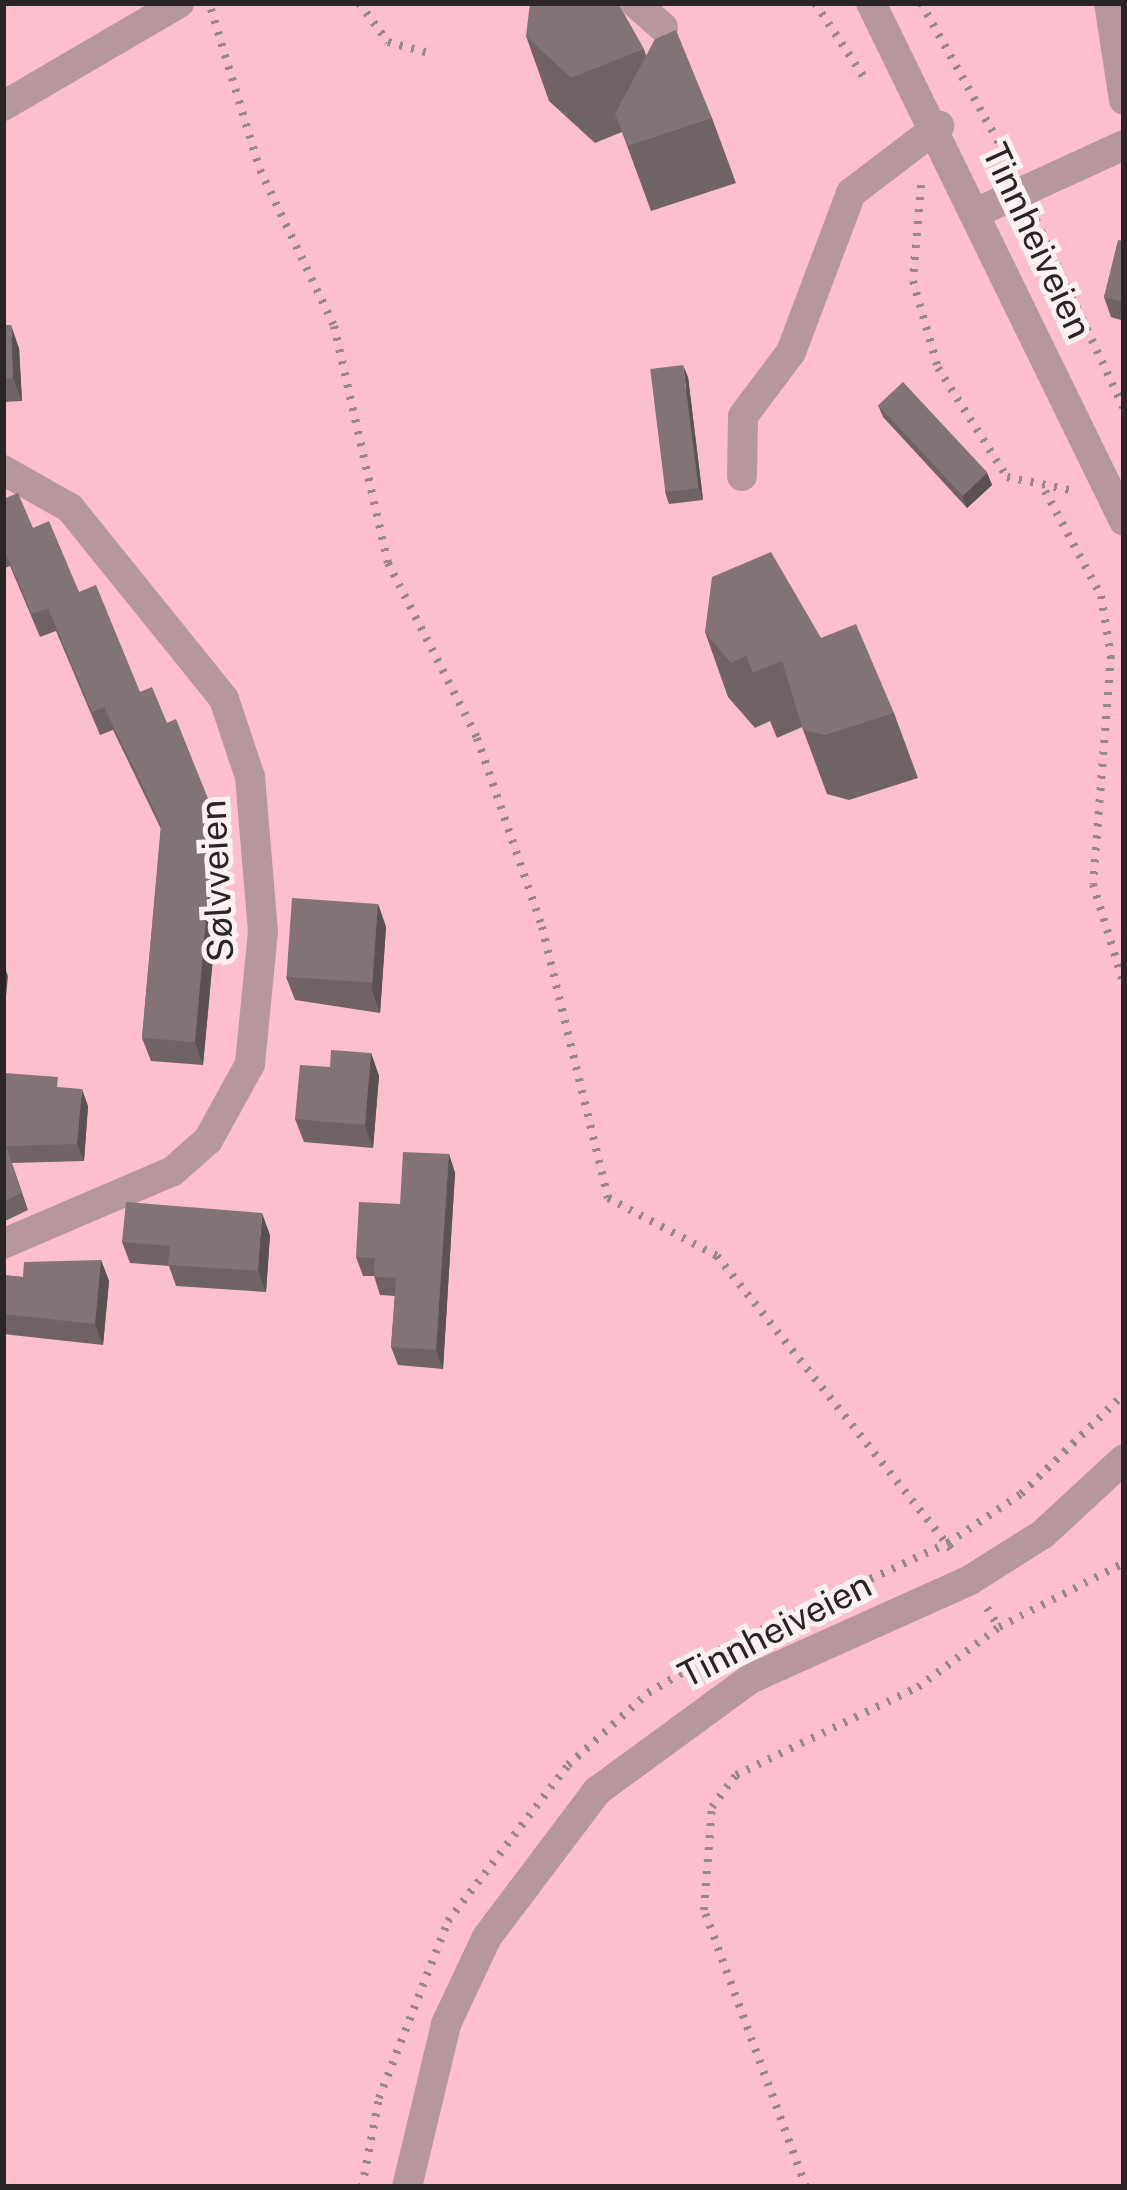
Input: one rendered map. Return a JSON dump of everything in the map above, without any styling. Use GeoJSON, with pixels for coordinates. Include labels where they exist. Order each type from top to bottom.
{"type":"FeatureCollection","features":[{"type":"Feature","properties":{"kind":"street"},"geometry":{"type":"LineString","coordinates":[[3,106],[179,3]]}},
{"type":"Feature","properties":{"kind":"street"},"geometry":{"type":"LineString","coordinates":[[635,3],[663,27]]}},
{"type":"Feature","properties":{"kind":"street","name":"Tinnheiveien"},"geometry":{"type":"LineString","coordinates":[[872,3],[940,126],[1124,520]]}},
{"type":"Feature","properties":{"kind":"street"},"geometry":{"type":"LineString","coordinates":[[1109,3],[1124,100]]}},
{"type":"Feature","properties":{"kind":"street","name":"Tinnheiveien"},"geometry":{"type":"LineString","coordinates":[[742,476],[743,416],[791,352],[851,193],[900,147],[940,126]]}},
{"type":"Feature","properties":{"kind":"street"},"geometry":{"type":"LineString","coordinates":[[980,211],[1024,196],[1124,145]]}},
{"type":"Feature","properties":{"kind":"street","name":"Sølvveien"},"geometry":{"type":"LineString","coordinates":[[3,470],[70,508],[224,699],[250,777],[263,931],[250,1064],[208,1140],[173,1171],[3,1244]]}},
{"type":"Feature","properties":{"kind":"street","name":"Tinnheiveien"},"geometry":{"type":"LineString","coordinates":[[407,2187],[446,2024],[487,1937],[597,1791],[750,1679],[1024,1545],[1124,1459]]}},
{"type":"Feature","properties":{"kind":"path"},"geometry":{"type":"LineString","coordinates":[[210,3],[260,170],[334,326],[388,563],[477,738],[542,927],[608,1198],[717,1256],[948,1543]]}},
{"type":"Feature","properties":{"kind":"path"},"geometry":{"type":"LineString","coordinates":[[359,3],[388,42],[427,52]]}},
{"type":"Feature","properties":{"kind":"path"},"geometry":{"type":"LineString","coordinates":[[815,3],[872,89]]}},
{"type":"Feature","properties":{"kind":"path"},"geometry":{"type":"LineString","coordinates":[[920,3],[1024,196],[1124,409]]}},
{"type":"Feature","properties":{"kind":"path"},"geometry":{"type":"LineString","coordinates":[[900,147],[921,185],[913,281],[938,368],[1006,477],[1045,491],[1104,480]]}},
{"type":"Feature","properties":{"kind":"path"},"geometry":{"type":"LineString","coordinates":[[1045,491],[1101,596],[1112,656],[1093,884],[1124,986]]}},
{"type":"Feature","properties":{"kind":"path"},"geometry":{"type":"LineString","coordinates":[[806,2187],[704,1910],[712,1807],[736,1775],[918,1687],[999,1627],[1124,1563]]}},
{"type":"Feature","properties":{"kind":"shaded area"},"geometry":{"type":"Polygon","coordinates":[[[3,3],[1124,3],[1124,2187],[3,2187],[3,3]]]}},
{"type":"Feature","properties":{"kind":"building"},"geometry":{"type":"Polygon","coordinates":[[[530,3],[618,3],[644,49],[571,78],[526,36],[530,3]]]}},
{"type":"Feature","properties":{"kind":"building"},"geometry":{"type":"Polygon","coordinates":[[[676,30],[712,118],[628,146],[615,114],[655,39],[676,30]]]}},
{"type":"Feature","properties":{"kind":"building"},"geometry":{"type":"Polygon","coordinates":[[[1118,240],[1124,241],[1124,302],[1104,297],[1118,240]]]}},
{"type":"Feature","properties":{"kind":"building"},"geometry":{"type":"Polygon","coordinates":[[[3,325],[11,325],[13,378],[3,379],[3,325]]]}},
{"type":"Feature","properties":{"kind":"building"},"geometry":{"type":"Polygon","coordinates":[[[683,365],[698,488],[665,492],[650,369],[683,365]]]}},
{"type":"Feature","properties":{"kind":"building"},"geometry":{"type":"Polygon","coordinates":[[[903,382],[988,473],[963,496],[878,405],[903,382]]]}},
{"type":"Feature","properties":{"kind":"building"},"geometry":{"type":"Polygon","coordinates":[[[18,493],[33,528],[49,521],[79,592],[96,585],[140,692],[152,687],[167,723],[176,719],[215,816],[195,1042],[142,1038],[161,824],[104,707],[92,712],[48,608],[32,614],[3,547],[3,499],[18,493]]]}},
{"type":"Feature","properties":{"kind":"building"},"geometry":{"type":"Polygon","coordinates":[[[771,552],[821,638],[856,624],[894,713],[825,735],[803,730],[782,661],[753,673],[746,656],[731,663],[705,632],[712,577],[771,552]]]}},
{"type":"Feature","properties":{"kind":"building"},"geometry":{"type":"Polygon","coordinates":[[[292,898],[378,904],[372,983],[286,977],[292,898]]]}},
{"type":"Feature","properties":{"kind":"building"},"geometry":{"type":"Polygon","coordinates":[[[331,1050],[371,1053],[365,1125],[295,1119],[300,1065],[330,1067],[331,1050]]]}},
{"type":"Feature","properties":{"kind":"building"},"geometry":{"type":"Polygon","coordinates":[[[5,1073],[58,1077],[57,1087],[82,1089],[77,1144],[6,1146],[22,1193],[3,1202],[5,1073]]]}},
{"type":"Feature","properties":{"kind":"building"},"geometry":{"type":"Polygon","coordinates":[[[403,1152],[449,1154],[436,1350],[391,1347],[396,1278],[374,1277],[375,1258],[356,1257],[359,1202],[400,1204],[403,1152]]]}},
{"type":"Feature","properties":{"kind":"building"},"geometry":{"type":"Polygon","coordinates":[[[126,1202],[262,1213],[258,1271],[168,1265],[170,1246],[122,1242],[126,1202]]]}},
{"type":"Feature","properties":{"kind":"building"},"geometry":{"type":"Polygon","coordinates":[[[101,1260],[95,1324],[3,1314],[3,1275],[23,1277],[24,1262],[101,1260]]]}}]}
